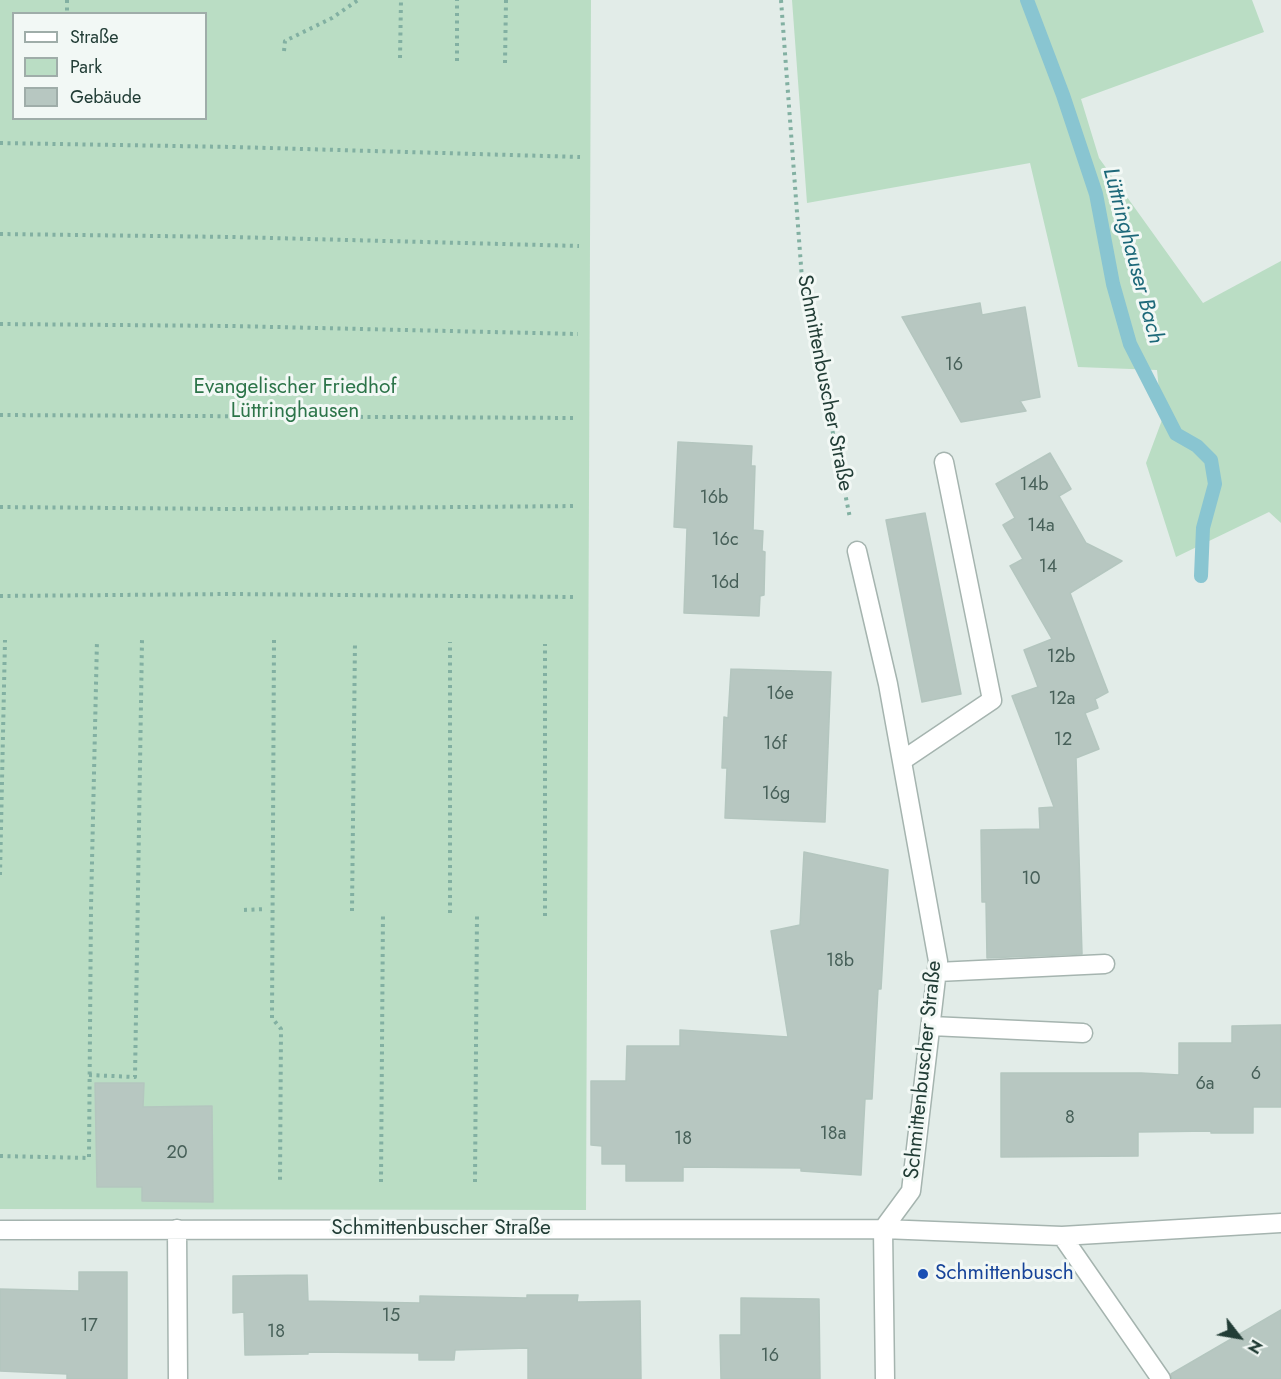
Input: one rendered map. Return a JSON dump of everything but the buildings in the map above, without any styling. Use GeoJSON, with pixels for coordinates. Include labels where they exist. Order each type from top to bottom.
{"type":"FeatureCollection","features":[{"type":"Feature","properties":{"kind":"street"},"geometry":{"type":"LineString","coordinates":[[903,760],[992,700],[944,462]]}},
{"type":"Feature","properties":{"kind":"street","name":"Schmittenbuscher Straße"},"geometry":{"type":"LineString","coordinates":[[857,551],[888,684],[938,961],[911,1191],[882,1229]]}},
{"type":"Feature","properties":{"kind":"street"},"geometry":{"type":"LineString","coordinates":[[937,972],[1105,964]]}},
{"type":"Feature","properties":{"kind":"street"},"geometry":{"type":"LineString","coordinates":[[931,1026],[1083,1033]]}},
{"type":"Feature","properties":{"kind":"street","name":"Schmittenbuscher Straße"},"geometry":{"type":"LineString","coordinates":[[0,1230],[882,1229],[1062,1236],[1281,1223]]}},
{"type":"Feature","properties":{"kind":"street"},"geometry":{"type":"LineString","coordinates":[[177,1229],[178,1379]]}},
{"type":"Feature","properties":{"kind":"street"},"geometry":{"type":"LineString","coordinates":[[882,1229],[885,1379]]}},
{"type":"Feature","properties":{"kind":"street"},"geometry":{"type":"LineString","coordinates":[[1062,1236],[1161,1379]]}},
{"type":"Feature","properties":{"kind":"path"},"geometry":{"type":"LineString","coordinates":[[284,51],[285,41],[332,18],[358,0]]}},
{"type":"Feature","properties":{"kind":"path"},"geometry":{"type":"LineString","coordinates":[[400,58],[401,0]]}},
{"type":"Feature","properties":{"kind":"path"},"geometry":{"type":"LineString","coordinates":[[457,0],[457,61]]}},
{"type":"Feature","properties":{"kind":"path"},"geometry":{"type":"LineString","coordinates":[[505,63],[506,0]]}},
{"type":"Feature","properties":{"kind":"path","name":"Schmittenbuscher Straße"},"geometry":{"type":"LineString","coordinates":[[781,0],[802,279],[857,551]]}},
{"type":"Feature","properties":{"kind":"path"},"geometry":{"type":"LineString","coordinates":[[0,143],[246,147],[580,157]]}},
{"type":"Feature","properties":{"kind":"path"},"geometry":{"type":"LineString","coordinates":[[0,234],[579,246]]}},
{"type":"Feature","properties":{"kind":"path"},"geometry":{"type":"LineString","coordinates":[[0,324],[232,326],[578,334]]}},
{"type":"Feature","properties":{"kind":"path"},"geometry":{"type":"LineString","coordinates":[[0,415],[577,418]]}},
{"type":"Feature","properties":{"kind":"path"},"geometry":{"type":"LineString","coordinates":[[0,507],[232,509],[577,506]]}},
{"type":"Feature","properties":{"kind":"path"},"geometry":{"type":"LineString","coordinates":[[0,596],[243,594],[576,597]]}},
{"type":"Feature","properties":{"kind":"path"},"geometry":{"type":"LineString","coordinates":[[0,875],[5,640]]}},
{"type":"Feature","properties":{"kind":"path"},"geometry":{"type":"LineString","coordinates":[[0,1156],[89,1158],[97,640]]}},
{"type":"Feature","properties":{"kind":"path"},"geometry":{"type":"LineString","coordinates":[[89,1075],[135,1077],[142,640]]}},
{"type":"Feature","properties":{"kind":"path"},"geometry":{"type":"LineString","coordinates":[[274,640],[272,1018],[281,1029],[280,1182]]}},
{"type":"Feature","properties":{"kind":"path"},"geometry":{"type":"LineString","coordinates":[[352,911],[355,641]]}},
{"type":"Feature","properties":{"kind":"path"},"geometry":{"type":"LineString","coordinates":[[450,642],[450,913]]}},
{"type":"Feature","properties":{"kind":"path"},"geometry":{"type":"LineString","coordinates":[[545,644],[545,916]]}},
{"type":"Feature","properties":{"kind":"path"},"geometry":{"type":"LineString","coordinates":[[244,910],[266,909]]}},
{"type":"Feature","properties":{"kind":"path"},"geometry":{"type":"LineString","coordinates":[[381,1182],[383,912]]}},
{"type":"Feature","properties":{"kind":"path"},"geometry":{"type":"LineString","coordinates":[[475,1182],[477,914]]}},
{"type":"Feature","properties":{"kind":"green space","name":"Evangelischer Friedhof Lüttringhausen"},"geometry":{"type":"Polygon","coordinates":[[[0,0],[591,0],[586,1210],[0,1209],[0,0]]]}},
{"type":"Feature","properties":{"kind":"green space"},"geometry":{"type":"Polygon","coordinates":[[[792,0],[1252,0],[1264,32],[1081,99],[1099,158],[1203,303],[1281,261],[1281,523],[1269,512],[1176,557],[1146,463],[1162,420],[1157,370],[1078,367],[1030,163],[807,203],[792,0]]]}},
{"type":"Feature","properties":{"kind":"waterway","name":"Lüttringhauser Bach"},"geometry":{"type":"LineString","coordinates":[[1027,0],[1063,95],[1096,194],[1113,284],[1130,344],[1176,434],[1197,446],[1211,460],[1215,484],[1203,528],[1201,576]]}},
{"type":"Feature","properties":{"kind":"place","name":"Schmittenbusch"},"geometry":{"type":"Point","coordinates":[923,1274]}}]}
